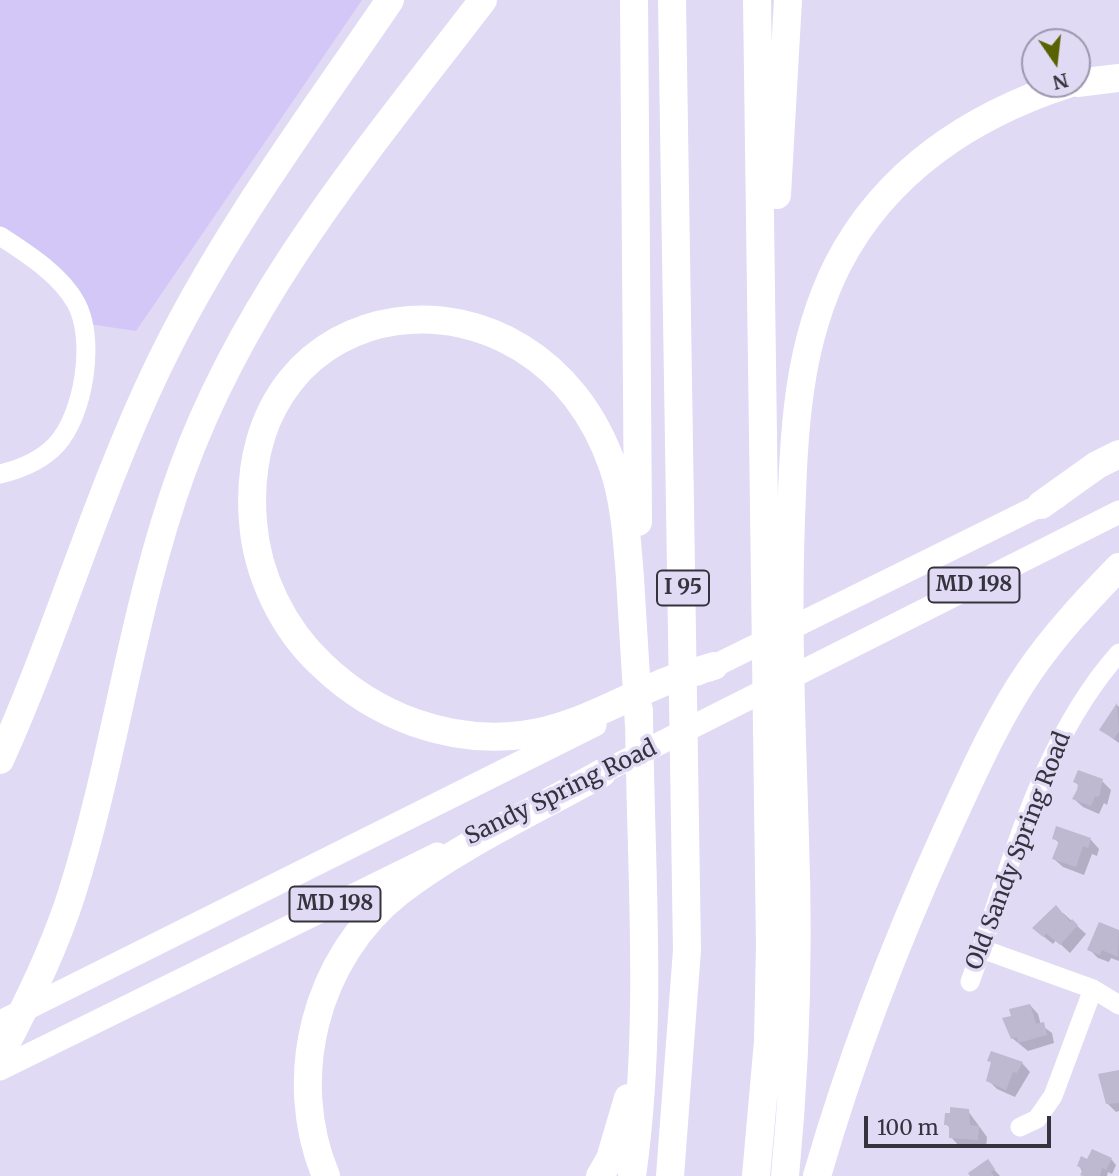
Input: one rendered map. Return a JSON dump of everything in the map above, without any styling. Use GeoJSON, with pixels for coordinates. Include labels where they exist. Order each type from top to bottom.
{"type":"FeatureCollection","features":[{"type":"Feature","properties":{"kind":"highway"},"geometry":{"type":"LineString","coordinates":[[0,760],[137,418],[182,319],[252,203],[390,0]]}},
{"type":"Feature","properties":{"kind":"highway"},"geometry":{"type":"LineString","coordinates":[[0,1055],[50,951],[72,893],[159,537],[182,469],[211,401],[270,288],[302,238],[483,0]]}},
{"type":"Feature","properties":{"kind":"highway"},"geometry":{"type":"LineString","coordinates":[[632,1176],[639,1124],[646,954],[639,726],[634,0]]}},
{"type":"Feature","properties":{"kind":"highway","name":"I 95"},"geometry":{"type":"LineString","coordinates":[[670,1176],[687,950],[672,0]]}},
{"type":"Feature","properties":{"kind":"highway"},"geometry":{"type":"LineString","coordinates":[[756,1176],[768,1041],[770,946],[757,0]]}},
{"type":"Feature","properties":{"kind":"highway"},"geometry":{"type":"LineString","coordinates":[[762,368],[788,0]]}},
{"type":"Feature","properties":{"kind":"highway"},"geometry":{"type":"LineString","coordinates":[[1091,81],[1119,78]]}},
{"type":"Feature","properties":{"kind":"highway"},"geometry":{"type":"LineString","coordinates":[[785,1176],[796,1036],[797,912],[789,586],[797,417],[801,371],[809,336],[839,262],[862,225],[916,164],[952,136],[991,114],[1032,98]]}},
{"type":"Feature","properties":{"kind":"highway"},"geometry":{"type":"LineString","coordinates":[[639,726],[622,505],[613,467],[598,431],[562,382],[538,359],[513,341],[484,328],[450,320],[420,317],[384,322],[347,336],[318,354],[293,376],[276,403],[262,436],[255,469],[252,508],[254,538],[275,602],[293,632],[338,681],[371,704],[411,722],[445,731],[485,737],[522,735],[601,717],[670,680],[714,666]]}},
{"type":"Feature","properties":{"kind":"highway"},"geometry":{"type":"LineString","coordinates":[[1041,505],[1097,465],[1119,454]]}},
{"type":"Feature","properties":{"kind":"highway"},"geometry":{"type":"LineString","coordinates":[[817,1176],[847,1077],[901,935],[975,769],[1029,672],[1088,598],[1119,567]]}},
{"type":"Feature","properties":{"kind":"highway"},"geometry":{"type":"LineString","coordinates":[[326,1176],[316,1152],[310,1125],[308,1063],[318,1010],[344,956],[377,913],[421,876],[602,773]]}},
{"type":"Feature","properties":{"kind":"highway"},"geometry":{"type":"LineString","coordinates":[[600,1176],[622,1124],[630,1089],[641,848]]}},
{"type":"Feature","properties":{"kind":"main road","name":"MD 198"},"geometry":{"type":"LineString","coordinates":[[714,666],[1119,467]]}},
{"type":"Feature","properties":{"kind":"main road","name":"Sandy Spring Road"},"geometry":{"type":"LineString","coordinates":[[0,1069],[830,660],[1119,512]]}},
{"type":"Feature","properties":{"kind":"main road","name":"Sandy Spring Road"},"geometry":{"type":"LineString","coordinates":[[0,1022],[601,717]]}},
{"type":"Feature","properties":{"kind":"street"},"geometry":{"type":"LineString","coordinates":[[0,236],[33,258],[76,303],[86,348],[80,399],[58,444],[39,460],[0,474]]}},
{"type":"Feature","properties":{"kind":"street","name":"Old Sandy Spring Road"},"geometry":{"type":"LineString","coordinates":[[970,982],[1056,746],[1076,708],[1119,653]]}},
{"type":"Feature","properties":{"kind":"street"},"geometry":{"type":"LineString","coordinates":[[982,949],[1093,989],[1119,1005]]}},
{"type":"Feature","properties":{"kind":"street"},"geometry":{"type":"LineString","coordinates":[[1020,1128],[1037,1119],[1053,1096],[1093,989]]}},
{"type":"Feature","properties":{"kind":"shaded area"},"geometry":{"type":"Polygon","coordinates":[[[0,0],[362,0],[136,331],[82,323],[33,258],[0,234],[0,0]]]}},
{"type":"Feature","properties":{"kind":"building"},"geometry":{"type":"Polygon","coordinates":[[[1117,703],[1119,731],[1114,739],[1099,730],[1117,703]]]}},
{"type":"Feature","properties":{"kind":"building"},"geometry":{"type":"Polygon","coordinates":[[[1078,770],[1103,779],[1099,797],[1095,796],[1091,806],[1072,799],[1077,790],[1078,784],[1073,782],[1078,770]]]}},
{"type":"Feature","properties":{"kind":"building"},"geometry":{"type":"Polygon","coordinates":[[[1056,826],[1091,838],[1088,848],[1083,846],[1076,867],[1052,859],[1059,841],[1052,839],[1056,826]]]}},
{"type":"Feature","properties":{"kind":"building"},"geometry":{"type":"Polygon","coordinates":[[[1056,905],[1070,922],[1072,919],[1078,925],[1060,945],[1046,933],[1043,937],[1032,928],[1056,905]]]}},
{"type":"Feature","properties":{"kind":"building"},"geometry":{"type":"Polygon","coordinates":[[[1099,922],[1119,930],[1118,957],[1102,950],[1100,955],[1087,950],[1099,922]]]}},
{"type":"Feature","properties":{"kind":"building"},"geometry":{"type":"Polygon","coordinates":[[[1030,1004],[1036,1024],[1044,1022],[1047,1035],[1018,1043],[1017,1037],[1011,1039],[1002,1018],[1011,1016],[1009,1009],[1030,1004]]]}},
{"type":"Feature","properties":{"kind":"building"},"geometry":{"type":"Polygon","coordinates":[[[991,1051],[1023,1062],[1017,1073],[1013,1072],[1006,1090],[986,1081],[991,1062],[987,1061],[991,1051]]]}},
{"type":"Feature","properties":{"kind":"building"},"geometry":{"type":"Polygon","coordinates":[[[1119,1070],[1119,1103],[1106,1104],[1098,1074],[1119,1070]]]}},
{"type":"Feature","properties":{"kind":"building"},"geometry":{"type":"Polygon","coordinates":[[[950,1107],[969,1109],[970,1125],[979,1126],[978,1140],[949,1138],[949,1125],[944,1125],[945,1113],[950,1113],[950,1107]]]}},
{"type":"Feature","properties":{"kind":"building"},"geometry":{"type":"Polygon","coordinates":[[[1092,1149],[1112,1158],[1106,1170],[1102,1168],[1100,1176],[1080,1175],[1083,1169],[1077,1166],[1081,1156],[1087,1159],[1092,1149]]]}},
{"type":"Feature","properties":{"kind":"building"},"geometry":{"type":"Polygon","coordinates":[[[988,1159],[995,1169],[991,1172],[994,1176],[970,1176],[968,1173],[988,1159]]]}}]}
